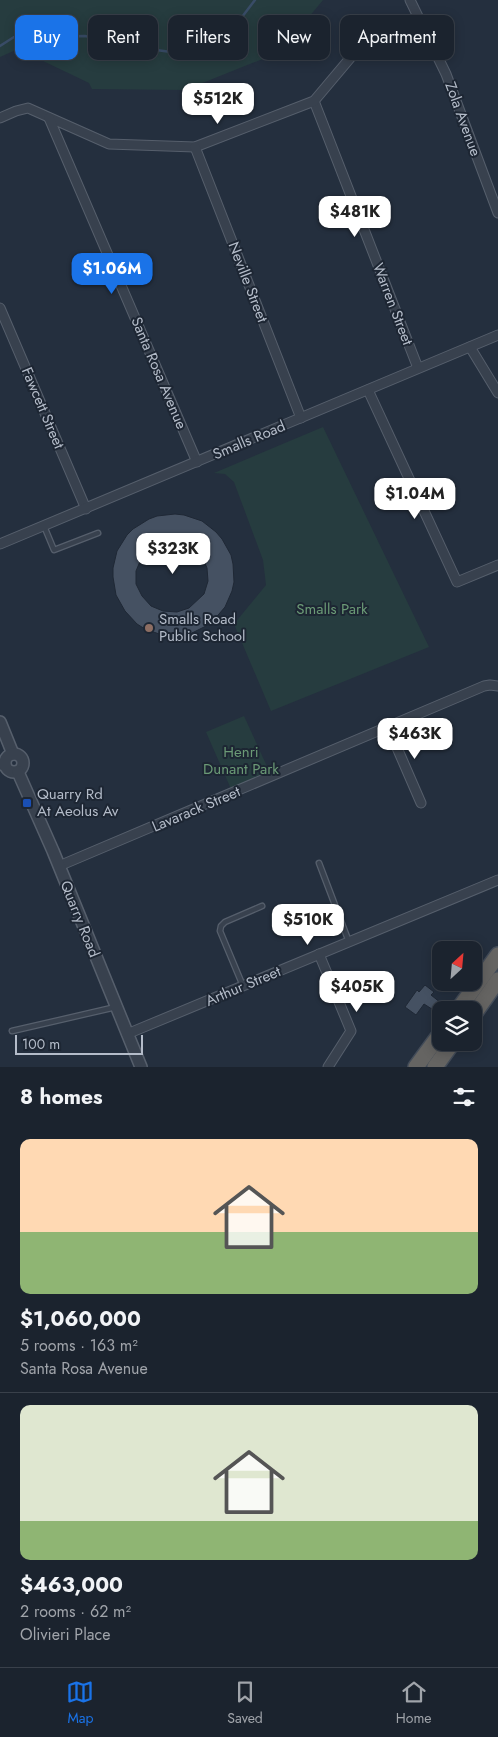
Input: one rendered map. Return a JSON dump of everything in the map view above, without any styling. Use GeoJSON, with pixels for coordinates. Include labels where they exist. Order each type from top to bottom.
{"type":"FeatureCollection","features":[{"type":"Feature","properties":{"kind":"highway"},"geometry":{"type":"LineString","coordinates":[[465,1001],[498,955]]}},
{"type":"Feature","properties":{"kind":"highway"},"geometry":{"type":"LineString","coordinates":[[482,1003],[498,980]]}},
{"type":"Feature","properties":{"kind":"highway"},"geometry":{"type":"LineString","coordinates":[[416,1067],[432,1045]]}},
{"type":"Feature","properties":{"kind":"highway"},"geometry":{"type":"LineString","coordinates":[[435,1067],[447,1051]]}},
{"type":"Feature","properties":{"kind":"street","name":"Zola Avenue"},"geometry":{"type":"LineString","coordinates":[[410,0],[417,15]]}},
{"type":"Feature","properties":{"kind":"street"},"geometry":{"type":"LineString","coordinates":[[0,118],[28,108],[109,144],[195,147],[314,100],[348,60]]}},
{"type":"Feature","properties":{"kind":"street","name":"Zola Avenue"},"geometry":{"type":"LineString","coordinates":[[439,60],[498,213]]}},
{"type":"Feature","properties":{"kind":"street","name":"Warren Street"},"geometry":{"type":"LineString","coordinates":[[314,100],[418,368]]}},
{"type":"Feature","properties":{"kind":"street","name":"Santa Rosa Avenue"},"geometry":{"type":"LineString","coordinates":[[49,118],[197,462]]}},
{"type":"Feature","properties":{"kind":"street","name":"Neville Street"},"geometry":{"type":"LineString","coordinates":[[195,147],[301,418]]}},
{"type":"Feature","properties":{"kind":"street","name":"Fawcett Street"},"geometry":{"type":"LineString","coordinates":[[0,308],[86,509]]}},
{"type":"Feature","properties":{"kind":"street","name":"Smalls Road"},"geometry":{"type":"LineString","coordinates":[[0,544],[498,335]]}},
{"type":"Feature","properties":{"kind":"street"},"geometry":{"type":"LineString","coordinates":[[470,347],[498,393]]}},
{"type":"Feature","properties":{"kind":"street"},"geometry":{"type":"LineString","coordinates":[[368,390],[457,582],[498,565]]}},
{"type":"Feature","properties":{"kind":"street","name":"Lavarack Street"},"geometry":{"type":"LineString","coordinates":[[59,866],[484,686],[498,686]]}},
{"type":"Feature","properties":{"kind":"street"},"geometry":{"type":"LineString","coordinates":[[0,722],[13,754]]}},
{"type":"Feature","properties":{"kind":"street"},"geometry":{"type":"LineString","coordinates":[[388,727],[421,803]]}},
{"type":"Feature","properties":{"kind":"street"},"geometry":{"type":"LineString","coordinates":[[13,754],[19,755],[23,760],[23,767],[18,772],[10,771],[3,765],[7,758],[13,754]]}},
{"type":"Feature","properties":{"kind":"street","name":"Quarry Road"},"geometry":{"type":"LineString","coordinates":[[18,772],[32,799],[141,1067]]}},
{"type":"Feature","properties":{"kind":"street","name":"Arthur Street"},"geometry":{"type":"LineString","coordinates":[[127,1034],[498,880]]}},
{"type":"Feature","properties":{"kind":"street"},"geometry":{"type":"LineString","coordinates":[[318,954],[352,1031],[328,1067]]}},
{"type":"Feature","properties":{"kind":"lane"},"geometry":{"type":"LineString","coordinates":[[44,526],[54,550],[98,534]]}},
{"type":"Feature","properties":{"kind":"lane"},"geometry":{"type":"LineString","coordinates":[[319,863],[349,942]]}},
{"type":"Feature","properties":{"kind":"lane"},"geometry":{"type":"LineString","coordinates":[[243,986],[220,931],[221,926],[225,922],[262,906]]}},
{"type":"Feature","properties":{"kind":"lane"},"geometry":{"type":"LineString","coordinates":[[12,1031],[116,1007]]}},
{"type":"Feature","properties":{"kind":"green space"},"geometry":{"type":"Polygon","coordinates":[[[0,0],[323,0],[311,15],[258,15],[258,60],[260,60],[184,90],[92,89],[89,83],[41,60],[78,60],[78,15],[15,15],[15,50],[0,57],[0,0]]]}},
{"type":"Feature","properties":{"kind":"green space","name":"Smalls Park"},"geometry":{"type":"Polygon","coordinates":[[[323,427],[429,647],[271,711],[234,624],[266,585],[263,560],[234,482],[225,474],[214,473],[323,427]]]}},
{"type":"Feature","properties":{"kind":"green space","name":"Henri Dunant Park"},"geometry":{"type":"Polygon","coordinates":[[[244,716],[270,773],[231,789],[206,732],[244,716]]]}},
{"type":"Feature","properties":{"kind":"building"},"geometry":{"type":"Polygon","coordinates":[[[184,515],[202,521],[222,539],[231,555],[234,582],[225,607],[213,621],[190,634],[162,635],[145,629],[137,624],[125,611],[116,595],[113,568],[117,551],[133,529],[157,516],[184,515]],[[167,540],[154,544],[144,552],[136,571],[136,584],[142,596],[151,606],[163,611],[177,612],[189,608],[204,594],[208,581],[207,568],[202,556],[193,546],[180,541],[167,540]]]}},
{"type":"Feature","properties":{"kind":"building"},"geometry":{"type":"Polygon","coordinates":[[[425,985],[434,992],[431,995],[438,1001],[432,1001],[432,1009],[424,1004],[416,1015],[405,1007],[417,990],[419,992],[425,985]]]}},
{"type":"Feature","properties":{"kind":"waterway"},"geometry":{"type":"LineString","coordinates":[[0,46],[14,37],[85,36],[135,47],[178,53],[222,37],[232,30],[255,0]]}},
{"type":"Feature","properties":{"kind":"place","name":"Smalls Road Public School"},"geometry":{"type":"Point","coordinates":[149,628]}},
{"type":"Feature","properties":{"kind":"place","name":"Quarry Rd At Aeolus Av"},"geometry":{"type":"Point","coordinates":[27,803]}}]}
